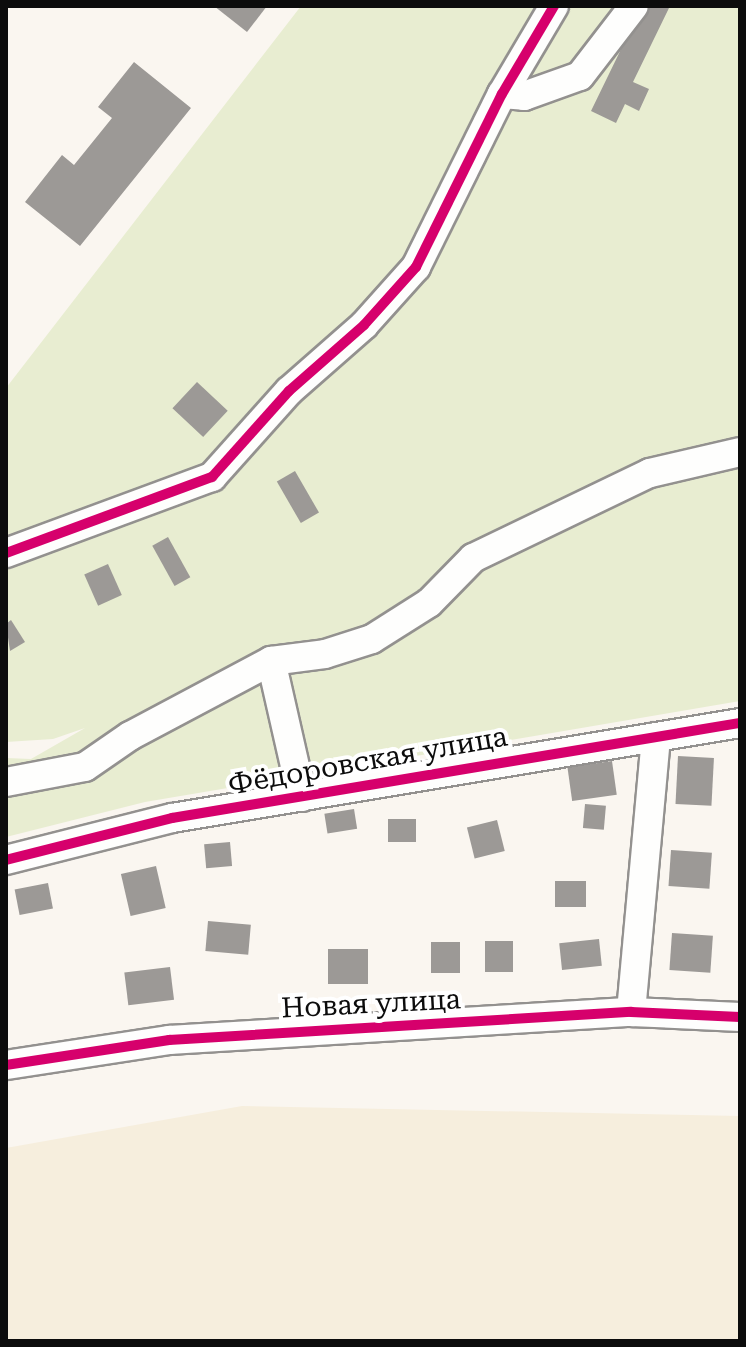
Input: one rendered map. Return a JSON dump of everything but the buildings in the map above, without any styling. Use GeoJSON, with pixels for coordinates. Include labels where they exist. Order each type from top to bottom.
{"type":"FeatureCollection","features":[{"type":"Feature","properties":{"kind":"street"},"geometry":{"type":"LineString","coordinates":[[6,553],[212,477],[289,391],[364,325],[416,267],[502,94],[554,6]]}},
{"type":"Feature","properties":{"kind":"street"},"geometry":{"type":"LineString","coordinates":[[502,94],[524,96],[580,76],[634,6]]}},
{"type":"Feature","properties":{"kind":"street"},"geometry":{"type":"LineString","coordinates":[[6,782],[85,767],[130,736],[271,661],[325,654],[372,639],[429,603],[473,558],[650,473],[740,452]]}},
{"type":"Feature","properties":{"kind":"street"},"geometry":{"type":"LineString","coordinates":[[271,661],[302,797]]}},
{"type":"Feature","properties":{"kind":"street","name":"Фёдоровская улица"},"geometry":{"type":"LineString","coordinates":[[6,860],[172,818],[740,723]]}},
{"type":"Feature","properties":{"kind":"street"},"geometry":{"type":"LineString","coordinates":[[631,1012],[656,737]]}},
{"type":"Feature","properties":{"kind":"street","name":"Новая улица"},"geometry":{"type":"LineString","coordinates":[[6,1065],[169,1040],[631,1012],[740,1017]]}},
{"type":"Feature","properties":{"kind":"shaded area"},"geometry":{"type":"Polygon","coordinates":[[[242,1106],[740,1116],[740,1341],[6,1341],[6,1148],[242,1106]]]}},
{"type":"Feature","properties":{"kind":"green space"},"geometry":{"type":"Polygon","coordinates":[[[301,6],[740,6],[740,701],[145,802],[6,837],[6,758],[31,759],[85,728],[53,739],[6,742],[6,388],[301,6]]]}},
{"type":"Feature","properties":{"kind":"cycle path"},"geometry":{"type":"LineString","coordinates":[[6,553],[212,477],[289,391],[364,325],[416,267],[502,94],[554,6]]}},
{"type":"Feature","properties":{"kind":"cycle path"},"geometry":{"type":"LineString","coordinates":[[6,860],[172,818],[740,723]]}},
{"type":"Feature","properties":{"kind":"cycle path"},"geometry":{"type":"LineString","coordinates":[[6,1065],[169,1040],[631,1012],[740,1017]]}}]}
